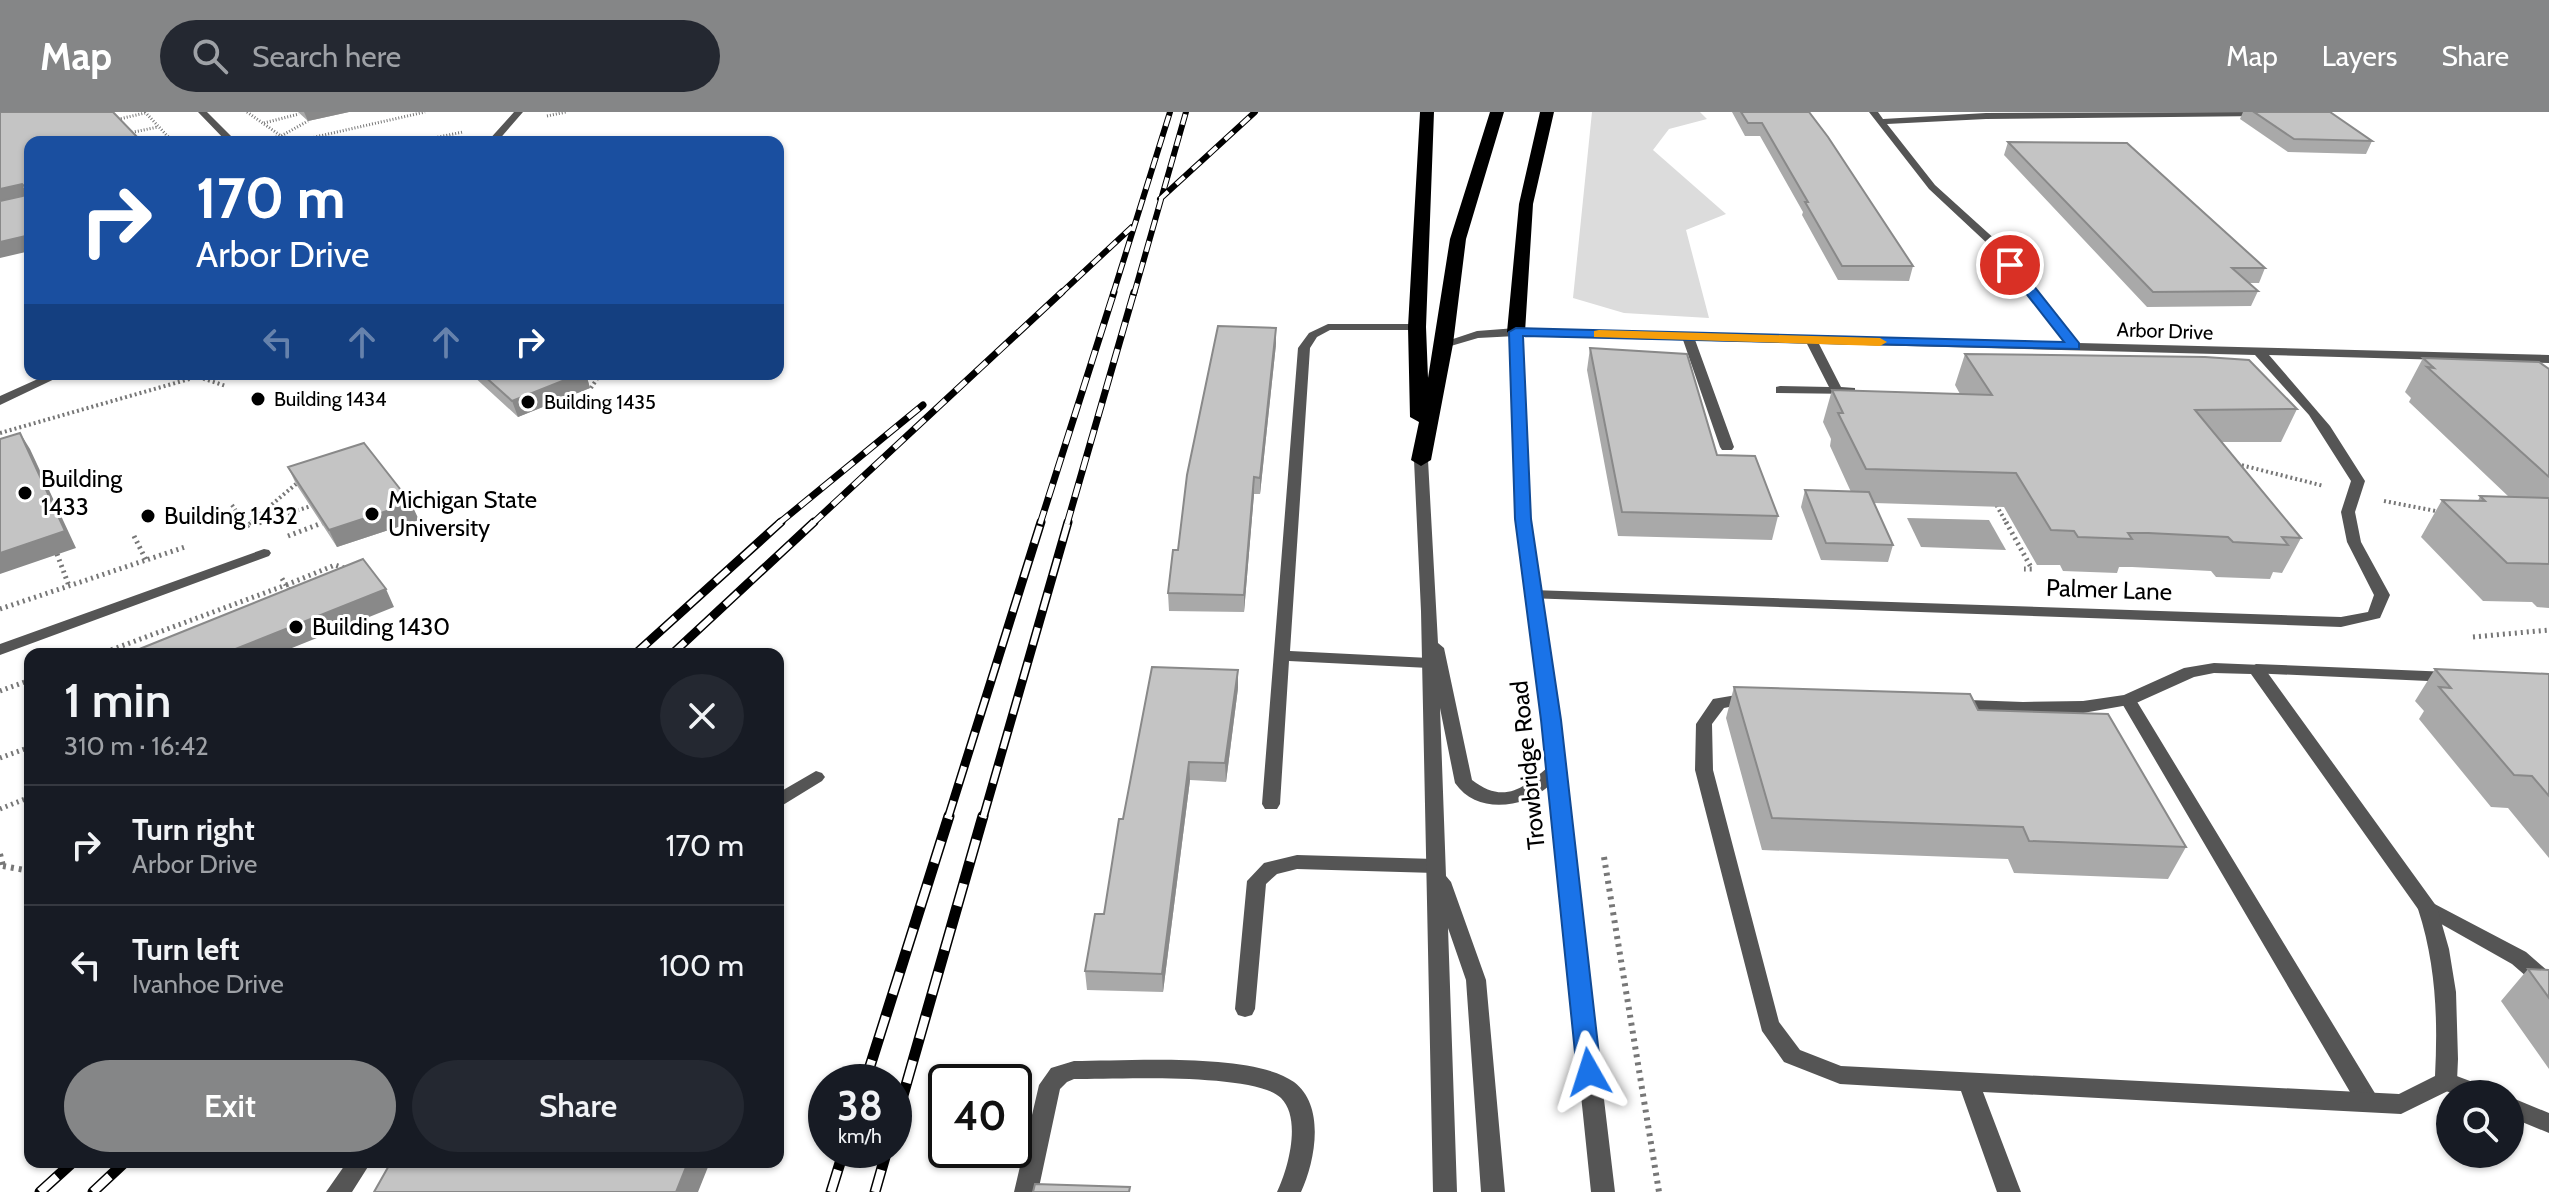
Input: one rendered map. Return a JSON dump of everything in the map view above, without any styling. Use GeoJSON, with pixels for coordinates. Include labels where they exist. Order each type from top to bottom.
{"type":"FeatureCollection","features":[{"type":"Feature","properties":{"kind":"highway"},"geometry":{"type":"LineString","coordinates":[[1421,460],[1417,327],[1427,112]]}},
{"type":"Feature","properties":{"kind":"highway"},"geometry":{"type":"LineString","coordinates":[[1421,460],[1444,344],[1458,239],[1497,112]]}},
{"type":"Feature","properties":{"kind":"highway"},"geometry":{"type":"LineString","coordinates":[[1516,332],[1526,204],[1547,112]]}},
{"type":"Feature","properties":{"kind":"street"},"geometry":{"type":"LineString","coordinates":[[202,112],[226,136]]}},
{"type":"Feature","properties":{"kind":"street"},"geometry":{"type":"LineString","coordinates":[[497,136],[519,112]]}},
{"type":"Feature","properties":{"kind":"street"},"geometry":{"type":"LineString","coordinates":[[1873,112],[1932,187],[1994,244],[2074,346]]}},
{"type":"Feature","properties":{"kind":"street"},"geometry":{"type":"LineString","coordinates":[[1880,122],[1986,116],[2270,113]]}},
{"type":"Feature","properties":{"kind":"street"},"geometry":{"type":"LineString","coordinates":[[1271,804],[1304,348],[1313,335],[1328,327],[1417,327]]}},
{"type":"Feature","properties":{"kind":"street","name":"Arbor Drive"},"geometry":{"type":"LineString","coordinates":[[1444,344],[1477,335],[1516,332],[2549,359]]}},
{"type":"Feature","properties":{"kind":"street","name":"Trowbridge Road"},"geometry":{"type":"LineString","coordinates":[[1516,332],[1523,519],[1551,720],[1603,1192]]}},
{"type":"Feature","properties":{"kind":"street"},"geometry":{"type":"LineString","coordinates":[[1688,337],[1727,447]]}},
{"type":"Feature","properties":{"kind":"street"},"geometry":{"type":"LineString","coordinates":[[1811,340],[1837,391]]}},
{"type":"Feature","properties":{"kind":"street","name":"Palmer Lane"},"geometry":{"type":"LineString","coordinates":[[1532,595],[2341,622],[2375,615],[2382,595],[2354,542],[2348,512],[2358,481],[2337,442],[2302,396],[2259,352]]}},
{"type":"Feature","properties":{"kind":"street"},"geometry":{"type":"LineString","coordinates":[[0,401],[46,380]]}},
{"type":"Feature","properties":{"kind":"street"},"geometry":{"type":"LineString","coordinates":[[1780,390],[1865,392]]}},
{"type":"Feature","properties":{"kind":"street"},"geometry":{"type":"LineString","coordinates":[[1421,460],[1429,611],[1445,1192]]}},
{"type":"Feature","properties":{"kind":"street"},"geometry":{"type":"LineString","coordinates":[[0,650],[264,553]]}},
{"type":"Feature","properties":{"kind":"street"},"geometry":{"type":"LineString","coordinates":[[1429,611],[1464,783],[1472,791],[1485,796],[1514,797],[1529,792],[1555,771]]}},
{"type":"Feature","properties":{"kind":"street"},"geometry":{"type":"LineString","coordinates":[[1282,656],[1429,663]]}},
{"type":"Feature","properties":{"kind":"street"},"geometry":{"type":"LineString","coordinates":[[2436,1086],[2401,1104],[1840,1075],[1792,1056],[1769,1025],[1704,770],[1704,724],[1719,703],[1754,697],[2023,708],[2083,707],[2128,700],[2190,672],[2214,668],[2472,678]]}},
{"type":"Feature","properties":{"kind":"street"},"geometry":{"type":"LineString","coordinates":[[2256,669],[2427,907],[2440,939],[2449,1034],[2446,1080]]}},
{"type":"Feature","properties":{"kind":"street"},"geometry":{"type":"LineString","coordinates":[[2128,700],[2368,1102]]}},
{"type":"Feature","properties":{"kind":"street"},"geometry":{"type":"LineString","coordinates":[[784,798],[816,777]]}},
{"type":"Feature","properties":{"kind":"street"},"geometry":{"type":"LineString","coordinates":[[1245,1009],[1257,881],[1271,868],[1297,862],[1435,866]]}},
{"type":"Feature","properties":{"kind":"street"},"geometry":{"type":"LineString","coordinates":[[1435,866],[1476,980],[1493,1192]]}},
{"type":"Feature","properties":{"kind":"street"},"geometry":{"type":"LineString","coordinates":[[2427,907],[2519,958],[2549,984]]}},
{"type":"Feature","properties":{"kind":"street"},"geometry":{"type":"LineString","coordinates":[[1026,1192],[1050,1085],[1059,1075],[1074,1070],[1227,1073],[1253,1076],[1285,1087],[1303,1112],[1301,1168],[1289,1192]]}},
{"type":"Feature","properties":{"kind":"street"},"geometry":{"type":"LineString","coordinates":[[1969,1083],[2009,1192]]}},
{"type":"Feature","properties":{"kind":"street"},"geometry":{"type":"LineString","coordinates":[[2524,1113],[2549,1123]]}},
{"type":"Feature","properties":{"kind":"street"},"geometry":{"type":"LineString","coordinates":[[338,1192],[356,1168]]}},
{"type":"Feature","properties":{"kind":"path"},"geometry":{"type":"LineString","coordinates":[[115,120],[145,112],[168,136]]}},
{"type":"Feature","properties":{"kind":"path"},"geometry":{"type":"LineString","coordinates":[[247,112],[281,136],[308,121]]}},
{"type":"Feature","properties":{"kind":"path"},"geometry":{"type":"LineString","coordinates":[[318,136],[425,112]]}},
{"type":"Feature","properties":{"kind":"path"},"geometry":{"type":"LineString","coordinates":[[263,123],[299,114]]}},
{"type":"Feature","properties":{"kind":"path"},"geometry":{"type":"LineString","coordinates":[[127,134],[159,127]]}},
{"type":"Feature","properties":{"kind":"path"},"geometry":{"type":"LineString","coordinates":[[443,136],[463,132]]}},
{"type":"Feature","properties":{"kind":"path"},"geometry":{"type":"LineString","coordinates":[[0,433],[185,380]]}},
{"type":"Feature","properties":{"kind":"path"},"geometry":{"type":"LineString","coordinates":[[210,380],[226,386]]}},
{"type":"Feature","properties":{"kind":"path"},"geometry":{"type":"LineString","coordinates":[[591,388],[596,380]]}},
{"type":"Feature","properties":{"kind":"path"},"geometry":{"type":"LineString","coordinates":[[2232,463],[2417,509],[2444,512]]}},
{"type":"Feature","properties":{"kind":"path"},"geometry":{"type":"LineString","coordinates":[[246,526],[296,484]]}},
{"type":"Feature","properties":{"kind":"path"},"geometry":{"type":"LineString","coordinates":[[1989,492],[2032,569],[2024,569]]}},
{"type":"Feature","properties":{"kind":"path"},"geometry":{"type":"LineString","coordinates":[[232,505],[246,526]]}},
{"type":"Feature","properties":{"kind":"path"},"geometry":{"type":"LineString","coordinates":[[246,526],[311,506]]}},
{"type":"Feature","properties":{"kind":"path"},"geometry":{"type":"LineString","coordinates":[[134,536],[146,560]]}},
{"type":"Feature","properties":{"kind":"path"},"geometry":{"type":"LineString","coordinates":[[57,554],[69,586]]}},
{"type":"Feature","properties":{"kind":"path"},"geometry":{"type":"LineString","coordinates":[[300,606],[286,585],[335,565],[359,573]]}},
{"type":"Feature","properties":{"kind":"path"},"geometry":{"type":"LineString","coordinates":[[187,622],[193,634]]}},
{"type":"Feature","properties":{"kind":"path"},"geometry":{"type":"LineString","coordinates":[[2473,637],[2549,630]]}},
{"type":"Feature","properties":{"kind":"path"},"geometry":{"type":"LineString","coordinates":[[0,691],[24,682]]}},
{"type":"Feature","properties":{"kind":"path"},"geometry":{"type":"LineString","coordinates":[[0,758],[24,749]]}},
{"type":"Feature","properties":{"kind":"path"},"geometry":{"type":"LineString","coordinates":[[0,809],[24,799]]}},
{"type":"Feature","properties":{"kind":"path"},"geometry":{"type":"LineString","coordinates":[[0,854],[1,867],[24,868]]}},
{"type":"Feature","properties":{"kind":"shaded area"},"geometry":{"type":"Polygon","coordinates":[[[1592,112],[1700,112],[1707,119],[1669,129],[1653,150],[1726,214],[1686,230],[1709,318],[1624,313],[1573,298],[1592,112]]]}},
{"type":"Feature","properties":{"kind":"shaded area"},"geometry":{"type":"Polygon","coordinates":[[[1907,518],[1989,520],[2006,550],[1921,547],[1907,518]]]}},
{"type":"Feature","properties":{"kind":"building"},"geometry":{"type":"Polygon","coordinates":[[[0,112],[113,112],[136,136],[24,136],[24,186],[0,189],[0,112]]]}},
{"type":"Feature","properties":{"kind":"building"},"geometry":{"type":"Polygon","coordinates":[[[1741,112],[1809,112],[1913,266],[1842,266],[1762,123],[1748,123],[1741,112]]]}},
{"type":"Feature","properties":{"kind":"building"},"geometry":{"type":"Polygon","coordinates":[[[2254,112],[2330,112],[2372,141],[2294,139],[2254,112]]]}},
{"type":"Feature","properties":{"kind":"building"},"geometry":{"type":"Polygon","coordinates":[[[2008,142],[2127,143],[2265,268],[2232,268],[2258,291],[2153,292],[2008,142]]]}},
{"type":"Feature","properties":{"kind":"building"},"geometry":{"type":"Polygon","coordinates":[[[24,192],[24,236],[0,242],[0,201],[23,196],[24,192]]]}},
{"type":"Feature","properties":{"kind":"building"},"geometry":{"type":"Polygon","coordinates":[[[1218,326],[1276,328],[1260,478],[1254,477],[1244,595],[1168,593],[1173,550],[1178,550],[1187,475],[1218,326]]]}},
{"type":"Feature","properties":{"kind":"building"},"geometry":{"type":"Polygon","coordinates":[[[1590,348],[1687,354],[1717,455],[1755,456],[1778,516],[1622,512],[1590,348]]]}},
{"type":"Feature","properties":{"kind":"building"},"geometry":{"type":"Polygon","coordinates":[[[1965,354],[2249,360],[2297,409],[2195,410],[2301,538],[2282,537],[2288,545],[2233,542],[2228,537],[2148,533],[2128,533],[2132,539],[2078,537],[2074,531],[2051,530],[2016,473],[1866,469],[1838,413],[1843,413],[1832,390],[1992,395],[1965,354]]]}},
{"type":"Feature","properties":{"kind":"building"},"geometry":{"type":"Polygon","coordinates":[[[2423,358],[2539,362],[2549,369],[2549,477],[2427,367],[2434,368],[2423,358]]]}},
{"type":"Feature","properties":{"kind":"building"},"geometry":{"type":"Polygon","coordinates":[[[489,380],[565,380],[512,401],[489,380]]]}},
{"type":"Feature","properties":{"kind":"building","name":"Building 1433"},"geometry":{"type":"Polygon","coordinates":[[[20,433],[65,531],[0,553],[0,439],[20,433]]]}},
{"type":"Feature","properties":{"kind":"building"},"geometry":{"type":"Polygon","coordinates":[[[364,443],[411,503],[329,530],[288,467],[364,443]]]}},
{"type":"Feature","properties":{"kind":"building"},"geometry":{"type":"Polygon","coordinates":[[[1805,490],[1869,492],[1893,545],[1826,543],[1805,490]]]}},
{"type":"Feature","properties":{"kind":"building"},"geometry":{"type":"Polygon","coordinates":[[[2480,496],[2549,498],[2549,564],[2507,563],[2442,500],[2485,501],[2480,496]]]}},
{"type":"Feature","properties":{"kind":"building"},"geometry":{"type":"Polygon","coordinates":[[[363,559],[386,589],[238,648],[142,648],[363,559]]]}},
{"type":"Feature","properties":{"kind":"building"},"geometry":{"type":"Polygon","coordinates":[[[1152,667],[1238,670],[1225,763],[1189,762],[1162,974],[1085,971],[1095,914],[1104,914],[1119,819],[1123,819],[1152,667]]]}},
{"type":"Feature","properties":{"kind":"building"},"geometry":{"type":"Polygon","coordinates":[[[2435,669],[2549,674],[2549,796],[2532,776],[2514,775],[2439,687],[2451,688],[2435,669]]]}},
{"type":"Feature","properties":{"kind":"building"},"geometry":{"type":"Polygon","coordinates":[[[1734,687],[1970,694],[1978,710],[2108,714],[2186,847],[2029,841],[2023,827],[1772,818],[1734,687]]]}},
{"type":"Feature","properties":{"kind":"building"},"geometry":{"type":"Polygon","coordinates":[[[2528,969],[2549,970],[2549,998],[2528,969]]]}},
{"type":"Feature","properties":{"kind":"building"},"geometry":{"type":"Polygon","coordinates":[[[388,1168],[686,1168],[676,1192],[374,1192],[388,1168]]]}},
{"type":"Feature","properties":{"kind":"building"},"geometry":{"type":"Polygon","coordinates":[[[1035,1184],[1130,1187],[1129,1192],[1033,1192],[1035,1184]]]}},
{"type":"Feature","properties":{"kind":"railway"},"geometry":{"type":"LineString","coordinates":[[1113,294],[1170,112]]}},
{"type":"Feature","properties":{"kind":"railway"},"geometry":{"type":"LineString","coordinates":[[1162,198],[1186,112]]}},
{"type":"Feature","properties":{"kind":"railway"},"geometry":{"type":"LineString","coordinates":[[1162,198],[1255,112]]}},
{"type":"Feature","properties":{"kind":"railway"},"geometry":{"type":"LineString","coordinates":[[1134,294],[1162,198]]}},
{"type":"Feature","properties":{"kind":"railway"},"geometry":{"type":"LineString","coordinates":[[1060,294],[1132,227]]}},
{"type":"Feature","properties":{"kind":"railway"},"geometry":{"type":"LineString","coordinates":[[812,524],[1062,292]]}},
{"type":"Feature","properties":{"kind":"railway"},"geometry":{"type":"LineString","coordinates":[[1040,524],[1114,292]]}},
{"type":"Feature","properties":{"kind":"railway"},"geometry":{"type":"LineString","coordinates":[[1067,524],[1134,292]]}},
{"type":"Feature","properties":{"kind":"railway"},"geometry":{"type":"LineString","coordinates":[[778,524],[923,405]]}},
{"type":"Feature","properties":{"kind":"railway"},"geometry":{"type":"LineString","coordinates":[[642,648],[781,522]]}},
{"type":"Feature","properties":{"kind":"railway"},"geometry":{"type":"LineString","coordinates":[[678,648],[814,522]]}},
{"type":"Feature","properties":{"kind":"railway"},"geometry":{"type":"LineString","coordinates":[[948,818],[1041,522]]}},
{"type":"Feature","properties":{"kind":"railway"},"geometry":{"type":"LineString","coordinates":[[983,818],[1068,522]]}},
{"type":"Feature","properties":{"kind":"railway"},"geometry":{"type":"LineString","coordinates":[[871,1064],[949,816]]}},
{"type":"Feature","properties":{"kind":"railway"},"geometry":{"type":"LineString","coordinates":[[912,1064],[983,816]]}},
{"type":"Feature","properties":{"kind":"railway"},"geometry":{"type":"LineString","coordinates":[[40,1192],[66,1168]]}},
{"type":"Feature","properties":{"kind":"railway"},"geometry":{"type":"LineString","coordinates":[[93,1192],[119,1168]]}},
{"type":"Feature","properties":{"kind":"railway"},"geometry":{"type":"LineString","coordinates":[[831,1192],[838,1168]]}},
{"type":"Feature","properties":{"kind":"railway"},"geometry":{"type":"LineString","coordinates":[[875,1192],[882,1168]]}},
{"type":"Feature","properties":{"kind":"slow traffic"},"geometry":{"type":"LineString","coordinates":[[1599,334],[1880,342]]}},
{"type":"Feature","properties":{"kind":"place","name":"Building 1434"},"geometry":{"type":"Point","coordinates":[258,399]}},
{"type":"Feature","properties":{"kind":"place","name":"Building 1435"},"geometry":{"type":"Point","coordinates":[528,402]}},
{"type":"Feature","properties":{"kind":"place","name":"Building 1433"},"geometry":{"type":"Point","coordinates":[25,493]}},
{"type":"Feature","properties":{"kind":"place","name":"Michigan State University"},"geometry":{"type":"Point","coordinates":[372,514]}},
{"type":"Feature","properties":{"kind":"place","name":"Building 1432"},"geometry":{"type":"Point","coordinates":[148,516]}},
{"type":"Feature","properties":{"kind":"place","name":"Building 1430"},"geometry":{"type":"Point","coordinates":[296,627]}},
{"type":"Feature","properties":{"kind":"route"},"geometry":{"type":"LineString","coordinates":[[1589,1072],[1551,720],[1523,519],[1516,332],[2074,346],[2010,265]]}}]}
